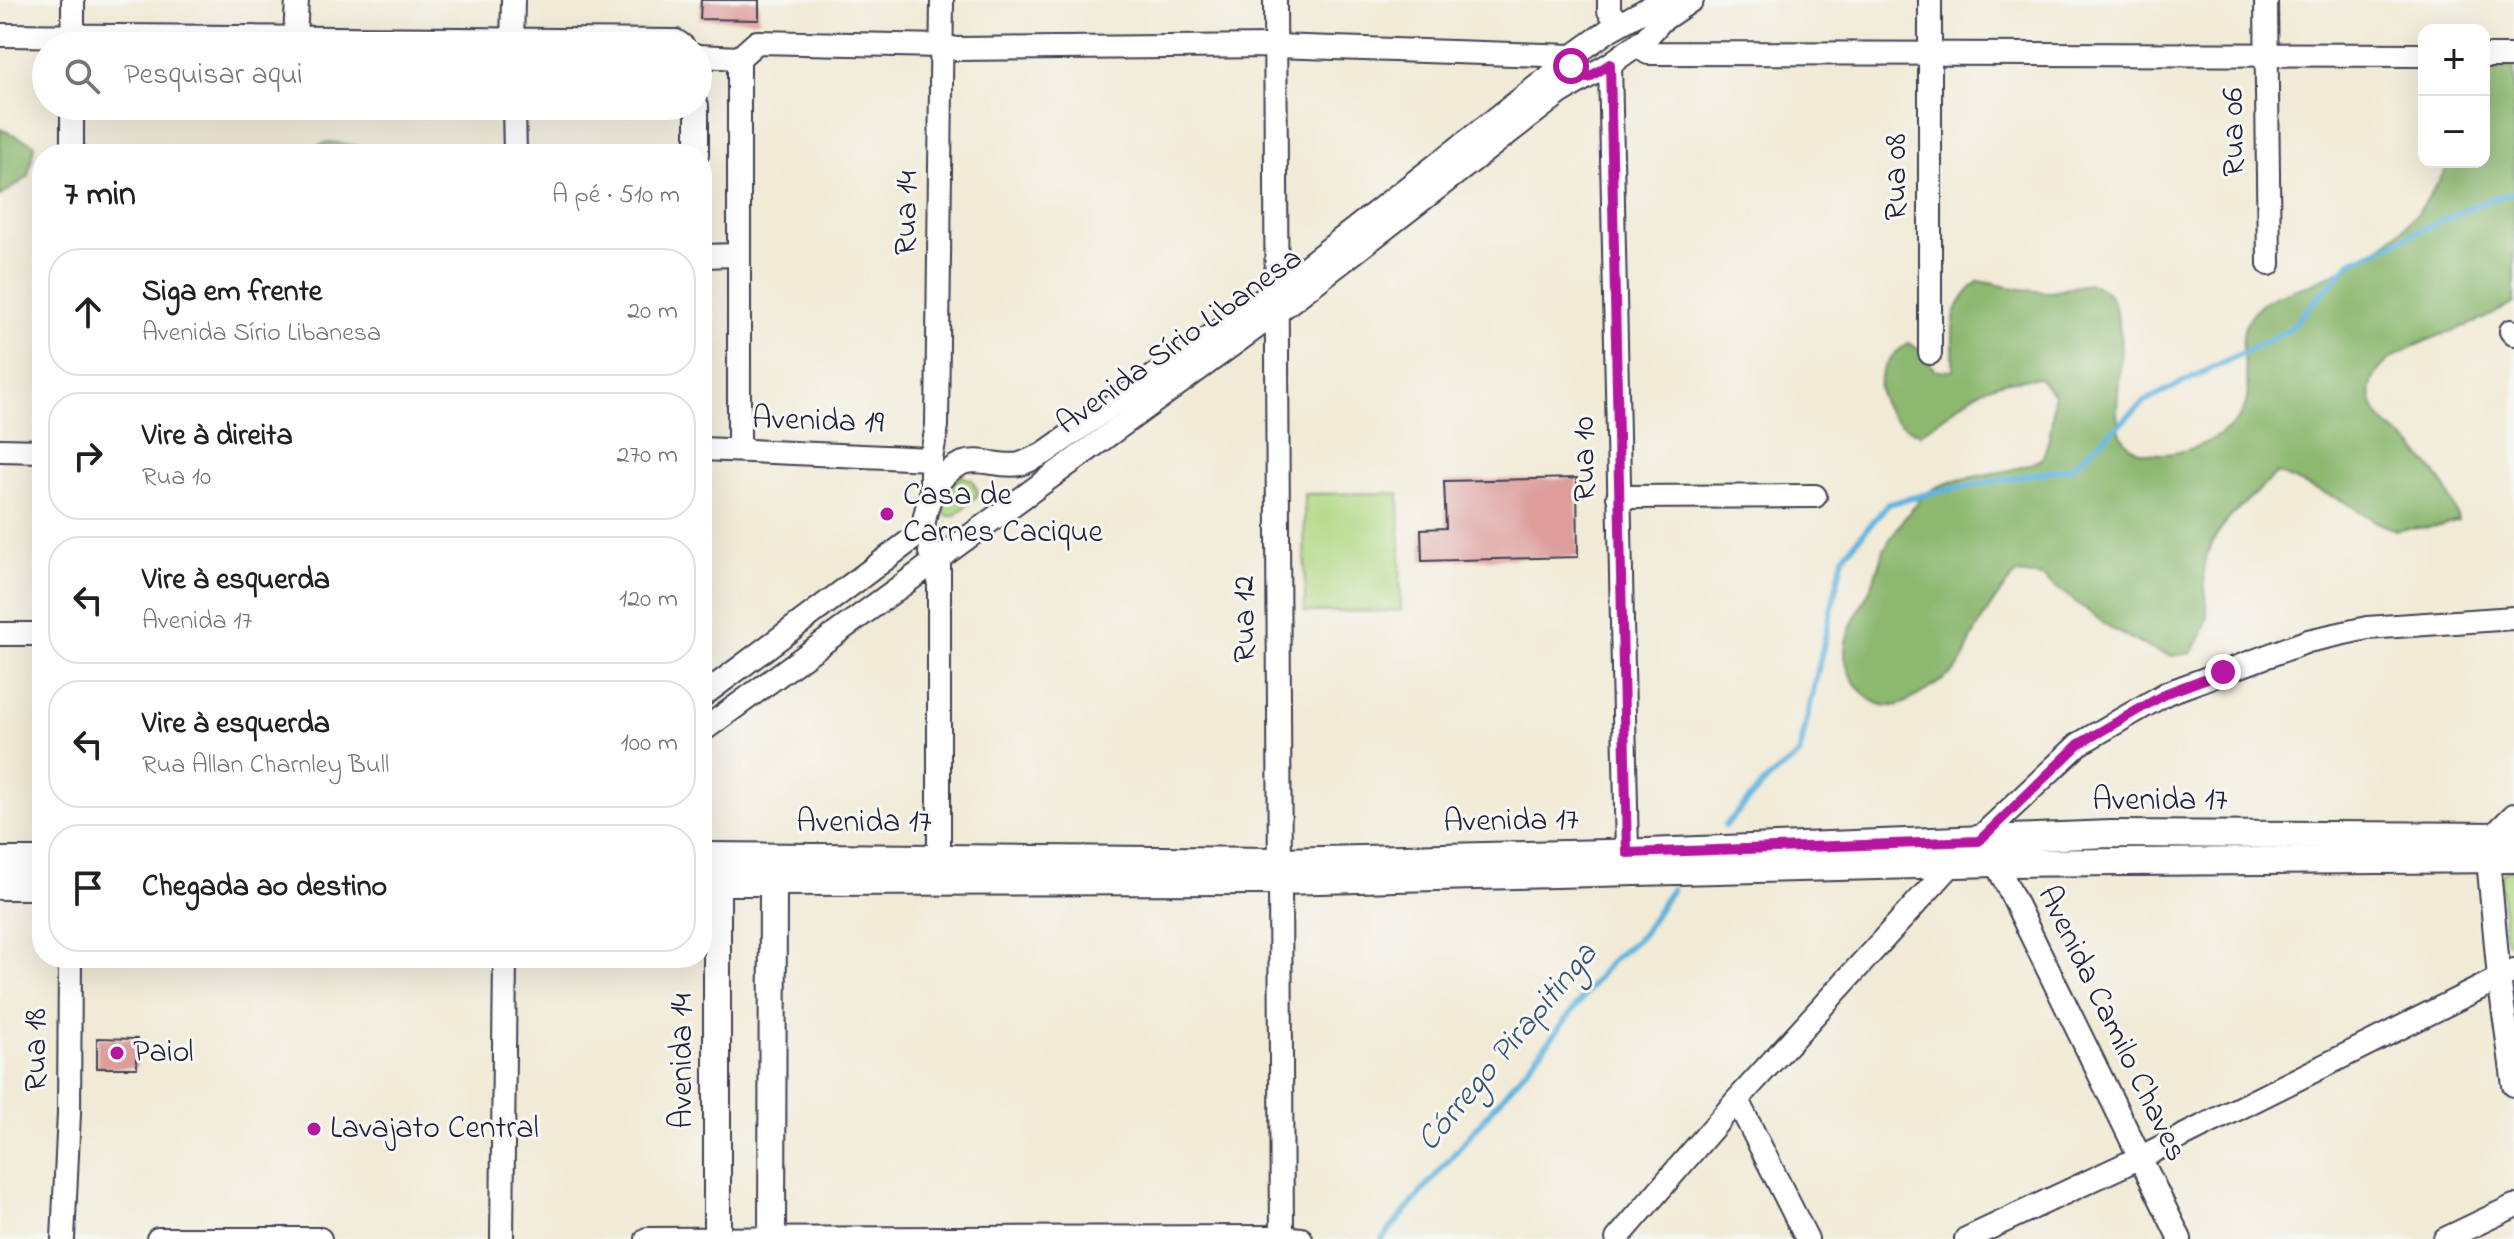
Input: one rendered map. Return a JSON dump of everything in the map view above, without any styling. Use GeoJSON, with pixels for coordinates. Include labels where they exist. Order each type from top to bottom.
{"type":"FeatureCollection","features":[{"type":"Feature","properties":{"kind":"main road","name":"Avenida 17"},"geometry":{"type":"LineString","coordinates":[[712,882],[1118,880],[1280,871],[1629,861],[2111,834],[2391,848]]}},
{"type":"Feature","properties":{"kind":"main road","name":"Avenida 17"},"geometry":{"type":"LineString","coordinates":[[1629,861],[1952,864],[2391,848],[2502,848]]}},
{"type":"Feature","properties":{"kind":"main road","name":"Avenida 17"},"geometry":{"type":"LineString","coordinates":[[712,856],[939,858],[1280,871]]}},
{"type":"Feature","properties":{"kind":"main road"},"geometry":{"type":"LineString","coordinates":[[772,1239],[773,883]]}},
{"type":"Feature","properties":{"kind":"main road","name":"Avenida 14"},"geometry":{"type":"LineString","coordinates":[[712,968],[717,1238]]}},
{"type":"Feature","properties":{"kind":"street"},"geometry":{"type":"LineString","coordinates":[[73,0],[73,32]]}},
{"type":"Feature","properties":{"kind":"street"},"geometry":{"type":"LineString","coordinates":[[295,32],[297,0]]}},
{"type":"Feature","properties":{"kind":"street"},"geometry":{"type":"LineString","coordinates":[[512,32],[513,0]]}},
{"type":"Feature","properties":{"kind":"street","name":"Rua 14"},"geometry":{"type":"LineString","coordinates":[[931,492],[931,459],[937,426],[942,0]]}},
{"type":"Feature","properties":{"kind":"street","name":"Rua 12"},"geometry":{"type":"LineString","coordinates":[[1275,0],[1280,871],[1292,1238]]}},
{"type":"Feature","properties":{"kind":"street"},"geometry":{"type":"LineString","coordinates":[[1609,0],[1609,11],[1619,23],[1628,23],[1635,28],[1637,45],[1648,53],[2418,55]]}},
{"type":"Feature","properties":{"kind":"street","name":"Avenida Sírio Libanesa"},"geometry":{"type":"LineString","coordinates":[[962,463],[1020,464],[1043,454],[1276,302],[1573,56],[1619,23],[1663,0]]}},
{"type":"Feature","properties":{"kind":"street","name":"Avenida Sírio Libanesa"},"geometry":{"type":"LineString","coordinates":[[712,724],[1012,504],[1276,302],[1560,93],[1637,45],[1661,21],[1692,0]]}},
{"type":"Feature","properties":{"kind":"street","name":"Rua 08"},"geometry":{"type":"LineString","coordinates":[[1930,0],[1930,353]]}},
{"type":"Feature","properties":{"kind":"street","name":"Rua 06"},"geometry":{"type":"LineString","coordinates":[[2266,0],[2269,264]]}},
{"type":"Feature","properties":{"kind":"street"},"geometry":{"type":"LineString","coordinates":[[0,35],[32,38]]}},
{"type":"Feature","properties":{"kind":"street"},"geometry":{"type":"LineString","coordinates":[[712,57],[739,58],[757,42],[942,46],[957,49],[1275,46],[1573,56],[1573,72],[1588,78]]}},
{"type":"Feature","properties":{"kind":"street"},"geometry":{"type":"LineString","coordinates":[[2490,56],[2514,56]]}},
{"type":"Feature","properties":{"kind":"street"},"geometry":{"type":"LineString","coordinates":[[739,58],[739,450]]}},
{"type":"Feature","properties":{"kind":"street","name":"Rua 10"},"geometry":{"type":"LineString","coordinates":[[1610,64],[1629,861]]}},
{"type":"Feature","properties":{"kind":"street"},"geometry":{"type":"LineString","coordinates":[[72,120],[72,144]]}},
{"type":"Feature","properties":{"kind":"street"},"geometry":{"type":"LineString","coordinates":[[514,120],[515,144]]}},
{"type":"Feature","properties":{"kind":"street"},"geometry":{"type":"LineString","coordinates":[[697,120],[697,144]]}},
{"type":"Feature","properties":{"kind":"street"},"geometry":{"type":"LineString","coordinates":[[712,256],[737,255]]}},
{"type":"Feature","properties":{"kind":"street"},"geometry":{"type":"LineString","coordinates":[[937,426],[962,463],[931,492],[924,513],[922,542],[927,550],[939,557],[939,858]]}},
{"type":"Feature","properties":{"kind":"street","name":"Avenida 19"},"geometry":{"type":"LineString","coordinates":[[712,449],[931,459]]}},
{"type":"Feature","properties":{"kind":"street"},"geometry":{"type":"LineString","coordinates":[[0,450],[32,451]]}},
{"type":"Feature","properties":{"kind":"street"},"geometry":{"type":"LineString","coordinates":[[999,464],[1011,471],[1018,486],[1012,504]]}},
{"type":"Feature","properties":{"kind":"street"},"geometry":{"type":"LineString","coordinates":[[1618,497],[1815,496]]}},
{"type":"Feature","properties":{"kind":"street"},"geometry":{"type":"LineString","coordinates":[[712,689],[923,531]]}},
{"type":"Feature","properties":{"kind":"street"},"geometry":{"type":"LineString","coordinates":[[1617,1239],[1737,1100],[1952,864],[2079,744],[2167,693],[2308,641],[2367,628],[2514,618]]}},
{"type":"Feature","properties":{"kind":"street"},"geometry":{"type":"LineString","coordinates":[[0,634],[32,634]]}},
{"type":"Feature","properties":{"kind":"street"},"geometry":{"type":"LineString","coordinates":[[2514,815],[2502,848],[2514,1085]]}},
{"type":"Feature","properties":{"kind":"street","name":"Avenida Camilo Chaves"},"geometry":{"type":"LineString","coordinates":[[1979,841],[1996,863],[2180,1239]]}},
{"type":"Feature","properties":{"kind":"street","name":"Rua 18"},"geometry":{"type":"LineString","coordinates":[[63,1239],[69,1113],[70,968]]}},
{"type":"Feature","properties":{"kind":"street"},"geometry":{"type":"LineString","coordinates":[[502,1239],[505,968]]}},
{"type":"Feature","properties":{"kind":"street"},"geometry":{"type":"LineString","coordinates":[[1966,1239],[2141,1157],[2507,974]]}},
{"type":"Feature","properties":{"kind":"street"},"geometry":{"type":"LineString","coordinates":[[1737,1100],[1807,1239]]}},
{"type":"Feature","properties":{"kind":"street"},"geometry":{"type":"LineString","coordinates":[[2445,1239],[2514,1206]]}},
{"type":"Feature","properties":{"kind":"street"},"geometry":{"type":"LineString","coordinates":[[647,1239],[1292,1238]]}},
{"type":"Feature","properties":{"kind":"street"},"geometry":{"type":"LineString","coordinates":[[158,1239],[320,1239]]}},
{"type":"Feature","properties":{"kind":"green space"},"geometry":{"type":"Polygon","coordinates":[[[2504,67],[2514,67],[2514,303],[2397,355],[2375,376],[2370,392],[2375,411],[2382,420],[2410,444],[2441,481],[2458,520],[2441,526],[2396,530],[2343,501],[2277,473],[2229,518],[2208,552],[2204,578],[2206,624],[2191,653],[2171,656],[2151,649],[2112,629],[2042,577],[2017,574],[1992,604],[1962,662],[1951,674],[1899,705],[1879,704],[1862,691],[1846,663],[1846,643],[1894,533],[1922,497],[1939,487],[2042,459],[2053,411],[2054,394],[2039,378],[2018,379],[1974,395],[1920,434],[1892,416],[1880,392],[1880,380],[1894,355],[1908,343],[1924,352],[1934,370],[1953,371],[1956,312],[1960,302],[1979,281],[2041,292],[2097,286],[2110,297],[2120,333],[2117,410],[2122,437],[2130,446],[2143,452],[2162,454],[2180,452],[2209,441],[2226,431],[2243,412],[2248,384],[2243,354],[2245,326],[2259,306],[2343,269],[2386,243],[2421,208],[2447,168],[2490,168],[2490,75],[2504,67]]]}},
{"type":"Feature","properties":{"kind":"green space"},"geometry":{"type":"Polygon","coordinates":[[[0,129],[35,144],[32,144],[28,177],[0,196],[0,129]]]}},
{"type":"Feature","properties":{"kind":"green space"},"geometry":{"type":"Polygon","coordinates":[[[961,476],[972,480],[979,494],[954,516],[948,516],[936,508],[941,491],[961,476]]]}},
{"type":"Feature","properties":{"kind":"green space"},"geometry":{"type":"Polygon","coordinates":[[[1399,493],[1401,611],[1305,612],[1304,494],[1399,493]]]}},
{"type":"Feature","properties":{"kind":"green space"},"geometry":{"type":"Polygon","coordinates":[[[2514,869],[2514,947],[2505,936],[2501,882],[2503,873],[2514,869]]]}},
{"type":"Feature","properties":{"kind":"building"},"geometry":{"type":"Polygon","coordinates":[[[701,0],[759,0],[759,20],[700,19],[701,0]]]}},
{"type":"Feature","properties":{"kind":"building"},"geometry":{"type":"Polygon","coordinates":[[[1577,478],[1578,557],[1422,561],[1421,529],[1446,528],[1444,481],[1577,478]]]}},
{"type":"Feature","properties":{"kind":"building","name":"Paiol"},"geometry":{"type":"Polygon","coordinates":[[[97,1038],[137,1039],[137,1068],[97,1068],[97,1038]]]}},
{"type":"Feature","properties":{"kind":"waterway","name":"Córrego Pirapitinga"},"geometry":{"type":"LineString","coordinates":[[1725,826],[1767,780],[1799,755],[1843,557],[1888,504],[1935,492],[2071,468],[2145,401],[2287,331],[2351,262],[2488,200],[2514,193]]}},
{"type":"Feature","properties":{"kind":"waterway","name":"Córrego Pirapitinga"},"geometry":{"type":"LineString","coordinates":[[1382,1239],[1543,1049],[1610,962],[1642,935],[1672,889]]}},
{"type":"Feature","properties":{"kind":"place","name":"Casa de Carnes Cacique"},"geometry":{"type":"Point","coordinates":[887,514]}},
{"type":"Feature","properties":{"kind":"place","name":"Paiol"},"geometry":{"type":"Point","coordinates":[117,1053]}},
{"type":"Feature","properties":{"kind":"place","name":"Lavajato Central"},"geometry":{"type":"Point","coordinates":[314,1129]}},
{"type":"Feature","properties":{"kind":"route"},"geometry":{"type":"LineString","coordinates":[[1571,66],[1577,76],[1588,78],[1610,64],[1627,853],[1979,841],[2079,744],[2167,693],[2223,672]]}}]}
